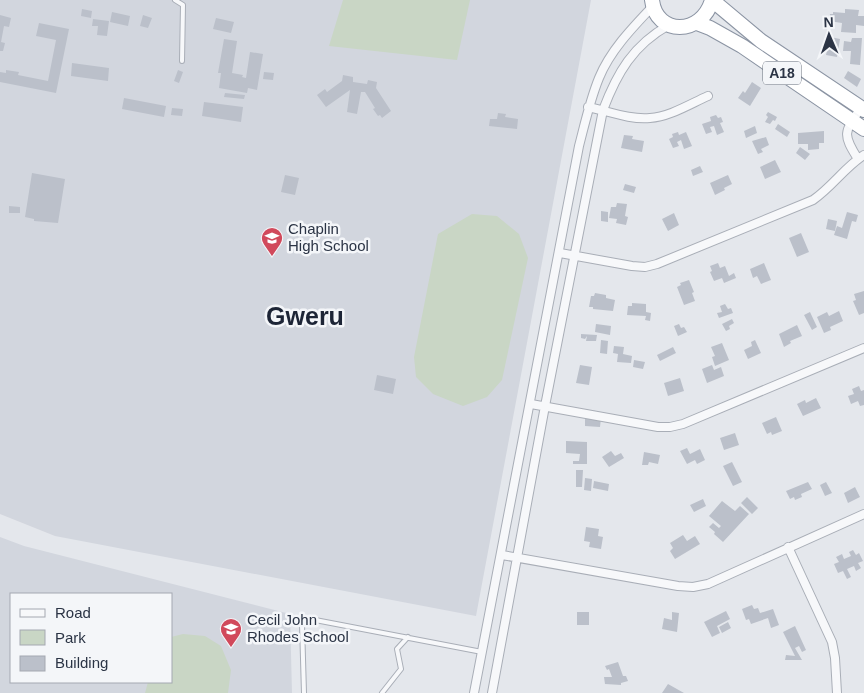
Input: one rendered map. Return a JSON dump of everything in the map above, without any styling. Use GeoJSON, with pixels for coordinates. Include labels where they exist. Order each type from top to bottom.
{"type":"FeatureCollection","features":[{"type":"Feature","properties":{"kind":"highway","name":"A18"},"geometry":{"type":"LineString","coordinates":[[669,25],[688,27],[696,23],[704,17],[712,0],[761,41],[863,109]]}},
{"type":"Feature","properties":{"kind":"highway"},"geometry":{"type":"LineString","coordinates":[[652,3],[656,14],[669,25]]}},
{"type":"Feature","properties":{"kind":"highway","name":"A18"},"geometry":{"type":"LineString","coordinates":[[696,23],[710,28],[742,46],[858,125]]}},
{"type":"Feature","properties":{"kind":"street"},"geometry":{"type":"LineString","coordinates":[[474,693],[588,107],[599,77],[613,53],[652,3]]}},
{"type":"Feature","properties":{"kind":"street"},"geometry":{"type":"LineString","coordinates":[[492,693],[516,558],[603,110],[613,84],[641,44],[652,34],[669,25]]}},
{"type":"Feature","properties":{"kind":"street"},"geometry":{"type":"LineString","coordinates":[[588,107],[641,118],[650,118],[659,117],[708,96]]}},
{"type":"Feature","properties":{"kind":"street"},"geometry":{"type":"LineString","coordinates":[[560,253],[645,267],[657,264],[813,200],[826,192],[861,157],[847,139],[847,130],[858,125],[863,109]]}},
{"type":"Feature","properties":{"kind":"street"},"geometry":{"type":"LineString","coordinates":[[531,404],[670,427],[683,424],[864,348]]}},
{"type":"Feature","properties":{"kind":"street"},"geometry":{"type":"LineString","coordinates":[[502,555],[693,587],[708,584],[864,514]]}},
{"type":"Feature","properties":{"kind":"street"},"geometry":{"type":"LineString","coordinates":[[788,547],[832,642],[837,693]]}},
{"type":"Feature","properties":{"kind":"lane"},"geometry":{"type":"LineString","coordinates":[[175,0],[183,5],[182,61]]}},
{"type":"Feature","properties":{"kind":"lane"},"geometry":{"type":"LineString","coordinates":[[304,693],[302,624],[305,620],[310,619],[482,652]]}},
{"type":"Feature","properties":{"kind":"lane"},"geometry":{"type":"LineString","coordinates":[[382,693],[401,669],[397,649],[408,637]]}},
{"type":"Feature","properties":{"kind":"shaded area","name":"Chaplin High School"},"geometry":{"type":"Polygon","coordinates":[[[0,0],[591,0],[476,616],[55,536],[0,514],[0,0]]]}},
{"type":"Feature","properties":{"kind":"shaded area","name":"Cecil John Rhodes School"},"geometry":{"type":"Polygon","coordinates":[[[0,537],[24,546],[290,614],[292,693],[0,693],[0,537]]]}},
{"type":"Feature","properties":{"kind":"green space"},"geometry":{"type":"Polygon","coordinates":[[[343,0],[470,0],[457,60],[329,46],[343,0]]]}},
{"type":"Feature","properties":{"kind":"green space"},"geometry":{"type":"Polygon","coordinates":[[[472,214],[497,216],[519,234],[528,258],[502,380],[487,397],[463,406],[433,394],[416,377],[414,357],[438,234],[472,214]]]}},
{"type":"Feature","properties":{"kind":"green space"},"geometry":{"type":"Polygon","coordinates":[[[183,634],[205,636],[221,646],[231,670],[228,693],[145,693],[148,683],[172,683],[172,637],[183,634]]]}},
{"type":"Feature","properties":{"kind":"building"},"geometry":{"type":"Polygon","coordinates":[[[82,9],[92,11],[91,18],[81,16],[82,9]]]}},
{"type":"Feature","properties":{"kind":"building"},"geometry":{"type":"Polygon","coordinates":[[[845,9],[859,10],[858,16],[864,16],[864,26],[856,25],[856,33],[841,32],[842,23],[829,21],[830,14],[833,14],[833,12],[845,13],[845,9]]]}},
{"type":"Feature","properties":{"kind":"building"},"geometry":{"type":"Polygon","coordinates":[[[112,12],[130,16],[128,26],[110,22],[112,12]]]}},
{"type":"Feature","properties":{"kind":"building"},"geometry":{"type":"Polygon","coordinates":[[[0,15],[11,18],[9,27],[4,26],[1,42],[5,43],[3,51],[0,51],[0,15]]]}},
{"type":"Feature","properties":{"kind":"building"},"geometry":{"type":"Polygon","coordinates":[[[143,15],[152,18],[148,28],[140,26],[143,15]]]}},
{"type":"Feature","properties":{"kind":"building"},"geometry":{"type":"Polygon","coordinates":[[[216,18],[234,22],[231,33],[213,29],[216,18]]]}},
{"type":"Feature","properties":{"kind":"building"},"geometry":{"type":"Polygon","coordinates":[[[93,19],[109,21],[107,36],[97,35],[98,26],[92,26],[93,19]]]}},
{"type":"Feature","properties":{"kind":"building"},"geometry":{"type":"Polygon","coordinates":[[[39,23],[69,29],[56,93],[0,82],[0,72],[6,73],[6,70],[19,72],[18,75],[48,81],[56,40],[36,36],[39,23]]]}},
{"type":"Feature","properties":{"kind":"building"},"geometry":{"type":"Polygon","coordinates":[[[830,37],[840,39],[837,57],[826,55],[830,37]]]}},
{"type":"Feature","properties":{"kind":"building"},"geometry":{"type":"Polygon","coordinates":[[[852,38],[862,38],[860,65],[850,64],[851,51],[843,51],[844,41],[851,42],[852,38]]]}},
{"type":"Feature","properties":{"kind":"building"},"geometry":{"type":"Polygon","coordinates":[[[224,39],[237,41],[232,73],[243,75],[242,77],[246,78],[250,52],[263,54],[257,90],[248,88],[247,93],[219,88],[221,73],[218,73],[224,39]]]}},
{"type":"Feature","properties":{"kind":"building"},"geometry":{"type":"Polygon","coordinates":[[[72,63],[109,68],[108,81],[71,76],[72,63]]]}},
{"type":"Feature","properties":{"kind":"building"},"geometry":{"type":"Polygon","coordinates":[[[178,70],[183,72],[179,83],[174,81],[178,70]]]}},
{"type":"Feature","properties":{"kind":"building"},"geometry":{"type":"Polygon","coordinates":[[[848,71],[861,79],[857,87],[844,78],[848,71]]]}},
{"type":"Feature","properties":{"kind":"building"},"geometry":{"type":"Polygon","coordinates":[[[264,72],[274,73],[273,80],[263,79],[264,72]]]}},
{"type":"Feature","properties":{"kind":"building"},"geometry":{"type":"Polygon","coordinates":[[[343,75],[353,77],[353,82],[367,84],[368,80],[377,82],[376,88],[391,111],[382,118],[380,115],[378,116],[365,92],[361,92],[357,114],[347,112],[350,90],[326,107],[317,95],[325,89],[327,92],[342,81],[343,75]]]}},
{"type":"Feature","properties":{"kind":"building"},"geometry":{"type":"Polygon","coordinates":[[[752,82],[761,88],[750,106],[738,98],[743,91],[745,93],[752,82]]]}},
{"type":"Feature","properties":{"kind":"building"},"geometry":{"type":"Polygon","coordinates":[[[225,93],[245,95],[244,99],[224,97],[225,93]]]}},
{"type":"Feature","properties":{"kind":"building"},"geometry":{"type":"Polygon","coordinates":[[[124,98],[166,106],[164,117],[122,109],[124,98]]]}},
{"type":"Feature","properties":{"kind":"building"},"geometry":{"type":"Polygon","coordinates":[[[204,102],[243,107],[241,122],[202,116],[204,102]]]}},
{"type":"Feature","properties":{"kind":"building"},"geometry":{"type":"Polygon","coordinates":[[[172,108],[183,109],[182,116],[171,115],[172,108]]]}},
{"type":"Feature","properties":{"kind":"building"},"geometry":{"type":"Polygon","coordinates":[[[768,112],[777,117],[770,124],[765,122],[768,112]]]}},
{"type":"Feature","properties":{"kind":"building"},"geometry":{"type":"Polygon","coordinates":[[[498,113],[506,114],[505,117],[518,119],[517,129],[489,126],[490,119],[497,119],[498,113]]]}},
{"type":"Feature","properties":{"kind":"building"},"geometry":{"type":"Polygon","coordinates":[[[716,115],[718,118],[721,117],[723,122],[720,123],[724,132],[717,135],[714,126],[710,127],[712,132],[706,134],[702,124],[711,121],[710,117],[716,115]]]}},
{"type":"Feature","properties":{"kind":"building"},"geometry":{"type":"Polygon","coordinates":[[[778,124],[790,132],[787,137],[775,129],[778,124]]]}},
{"type":"Feature","properties":{"kind":"building"},"geometry":{"type":"Polygon","coordinates":[[[755,126],[757,133],[746,138],[744,131],[755,126]]]}},
{"type":"Feature","properties":{"kind":"building"},"geometry":{"type":"Polygon","coordinates":[[[824,131],[824,143],[819,143],[819,149],[808,150],[808,144],[798,144],[798,133],[824,131]]]}},
{"type":"Feature","properties":{"kind":"building"},"geometry":{"type":"Polygon","coordinates":[[[678,132],[679,135],[686,132],[692,146],[684,149],[681,140],[677,142],[679,146],[673,148],[669,139],[673,137],[672,134],[678,132]]]}},
{"type":"Feature","properties":{"kind":"building"},"geometry":{"type":"Polygon","coordinates":[[[624,135],[633,136],[632,139],[644,141],[642,152],[621,148],[624,135]]]}},
{"type":"Feature","properties":{"kind":"building"},"geometry":{"type":"Polygon","coordinates":[[[766,137],[769,145],[761,149],[763,152],[758,154],[752,141],[766,137]]]}},
{"type":"Feature","properties":{"kind":"building"},"geometry":{"type":"Polygon","coordinates":[[[800,147],[810,154],[805,160],[796,153],[800,147]]]}},
{"type":"Feature","properties":{"kind":"building"},"geometry":{"type":"Polygon","coordinates":[[[775,160],[781,172],[765,179],[760,167],[775,160]]]}},
{"type":"Feature","properties":{"kind":"building"},"geometry":{"type":"Polygon","coordinates":[[[700,166],[703,172],[693,176],[691,170],[700,166]]]}},
{"type":"Feature","properties":{"kind":"building"},"geometry":{"type":"Polygon","coordinates":[[[32,173],[65,179],[58,223],[34,221],[34,219],[25,217],[32,173]]]}},
{"type":"Feature","properties":{"kind":"building"},"geometry":{"type":"Polygon","coordinates":[[[285,175],[299,178],[295,195],[281,192],[285,175]]]}},
{"type":"Feature","properties":{"kind":"building"},"geometry":{"type":"Polygon","coordinates":[[[728,175],[732,184],[715,195],[710,183],[728,175]]]}},
{"type":"Feature","properties":{"kind":"building"},"geometry":{"type":"Polygon","coordinates":[[[625,184],[636,187],[634,193],[623,190],[625,184]]]}},
{"type":"Feature","properties":{"kind":"building"},"geometry":{"type":"Polygon","coordinates":[[[617,203],[627,204],[625,216],[628,217],[626,225],[616,223],[617,219],[609,218],[611,207],[616,207],[617,203]]]}},
{"type":"Feature","properties":{"kind":"building"},"geometry":{"type":"Polygon","coordinates":[[[9,206],[20,207],[20,213],[9,213],[9,206]]]}},
{"type":"Feature","properties":{"kind":"building"},"geometry":{"type":"Polygon","coordinates":[[[601,211],[608,212],[608,222],[601,221],[601,211]]]}},
{"type":"Feature","properties":{"kind":"building"},"geometry":{"type":"Polygon","coordinates":[[[847,212],[858,215],[856,222],[852,221],[847,239],[834,235],[837,226],[842,228],[847,212]]]}},
{"type":"Feature","properties":{"kind":"building"},"geometry":{"type":"Polygon","coordinates":[[[674,213],[679,225],[668,231],[662,219],[674,213]]]}},
{"type":"Feature","properties":{"kind":"building"},"geometry":{"type":"Polygon","coordinates":[[[828,219],[837,221],[835,231],[826,229],[828,219]]]}},
{"type":"Feature","properties":{"kind":"building"},"geometry":{"type":"Polygon","coordinates":[[[801,233],[809,252],[797,257],[789,238],[801,233]]]}},
{"type":"Feature","properties":{"kind":"building"},"geometry":{"type":"Polygon","coordinates":[[[718,263],[720,268],[725,266],[729,276],[734,273],[736,278],[724,283],[722,278],[714,281],[710,272],[712,271],[710,266],[718,263]]]}},
{"type":"Feature","properties":{"kind":"building"},"geometry":{"type":"Polygon","coordinates":[[[764,263],[771,280],[761,284],[757,276],[753,278],[750,269],[764,263]]]}},
{"type":"Feature","properties":{"kind":"building"},"geometry":{"type":"Polygon","coordinates":[[[689,280],[694,292],[692,293],[695,301],[684,305],[677,287],[681,285],[680,283],[689,280]]]}},
{"type":"Feature","properties":{"kind":"building"},"geometry":{"type":"Polygon","coordinates":[[[864,291],[864,313],[859,315],[853,301],[856,300],[854,294],[864,291]]]}},
{"type":"Feature","properties":{"kind":"building"},"geometry":{"type":"Polygon","coordinates":[[[595,293],[606,295],[606,298],[615,300],[613,311],[589,307],[591,296],[594,296],[595,293]]]}},
{"type":"Feature","properties":{"kind":"building"},"geometry":{"type":"Polygon","coordinates":[[[632,303],[646,304],[646,312],[651,313],[650,321],[645,320],[646,316],[627,315],[628,306],[632,306],[632,303]]]}},
{"type":"Feature","properties":{"kind":"building"},"geometry":{"type":"Polygon","coordinates":[[[725,304],[728,309],[731,308],[733,313],[719,318],[717,313],[722,312],[720,306],[725,304]]]}},
{"type":"Feature","properties":{"kind":"building"},"geometry":{"type":"Polygon","coordinates":[[[839,311],[843,321],[830,327],[831,330],[824,333],[817,317],[827,312],[829,316],[839,311]]]}},
{"type":"Feature","properties":{"kind":"building"},"geometry":{"type":"Polygon","coordinates":[[[810,312],[817,327],[812,330],[804,315],[810,312]]]}},
{"type":"Feature","properties":{"kind":"building"},"geometry":{"type":"Polygon","coordinates":[[[732,319],[734,323],[726,331],[722,324],[732,319]]]}},
{"type":"Feature","properties":{"kind":"building"},"geometry":{"type":"Polygon","coordinates":[[[596,324],[611,326],[610,335],[595,332],[596,324]]]}},
{"type":"Feature","properties":{"kind":"building"},"geometry":{"type":"Polygon","coordinates":[[[679,324],[687,332],[678,336],[674,326],[679,324]]]}},
{"type":"Feature","properties":{"kind":"building"},"geometry":{"type":"Polygon","coordinates":[[[797,325],[802,336],[790,341],[791,343],[784,347],[779,334],[797,325]]]}},
{"type":"Feature","properties":{"kind":"building"},"geometry":{"type":"Polygon","coordinates":[[[581,334],[597,335],[596,341],[586,341],[587,336],[585,339],[581,338],[581,334]]]}},
{"type":"Feature","properties":{"kind":"building"},"geometry":{"type":"Polygon","coordinates":[[[601,340],[608,341],[607,354],[600,353],[601,340]]]}},
{"type":"Feature","properties":{"kind":"building"},"geometry":{"type":"Polygon","coordinates":[[[755,340],[761,353],[748,359],[744,350],[752,346],[751,342],[755,340]]]}},
{"type":"Feature","properties":{"kind":"building"},"geometry":{"type":"Polygon","coordinates":[[[722,343],[729,360],[715,366],[712,357],[715,356],[711,347],[722,343]]]}},
{"type":"Feature","properties":{"kind":"building"},"geometry":{"type":"Polygon","coordinates":[[[614,346],[624,347],[623,354],[632,356],[631,363],[617,362],[618,354],[613,353],[614,346]]]}},
{"type":"Feature","properties":{"kind":"building"},"geometry":{"type":"Polygon","coordinates":[[[673,347],[676,353],[660,361],[657,355],[673,347]]]}},
{"type":"Feature","properties":{"kind":"building"},"geometry":{"type":"Polygon","coordinates":[[[634,360],[645,362],[643,369],[633,367],[634,360]]]}},
{"type":"Feature","properties":{"kind":"building"},"geometry":{"type":"Polygon","coordinates":[[[580,365],[592,367],[589,385],[576,383],[580,365]]]}},
{"type":"Feature","properties":{"kind":"building"},"geometry":{"type":"Polygon","coordinates":[[[712,365],[714,370],[721,367],[724,376],[707,383],[702,369],[712,365]]]}},
{"type":"Feature","properties":{"kind":"building"},"geometry":{"type":"Polygon","coordinates":[[[377,375],[396,379],[393,394],[374,390],[377,375]]]}},
{"type":"Feature","properties":{"kind":"building"},"geometry":{"type":"Polygon","coordinates":[[[680,378],[684,391],[668,396],[664,383],[680,378]]]}},
{"type":"Feature","properties":{"kind":"building"},"geometry":{"type":"Polygon","coordinates":[[[859,386],[861,391],[864,390],[864,405],[860,406],[858,401],[851,404],[848,396],[854,394],[852,389],[859,386]]]}},
{"type":"Feature","properties":{"kind":"building"},"geometry":{"type":"Polygon","coordinates":[[[816,398],[821,408],[803,416],[797,404],[805,400],[806,403],[816,398]]]}},
{"type":"Feature","properties":{"kind":"building"},"geometry":{"type":"Polygon","coordinates":[[[585,417],[601,418],[600,427],[585,426],[585,417]]]}},
{"type":"Feature","properties":{"kind":"building"},"geometry":{"type":"Polygon","coordinates":[[[776,417],[782,431],[772,435],[771,432],[767,434],[762,423],[776,417]]]}},
{"type":"Feature","properties":{"kind":"building"},"geometry":{"type":"Polygon","coordinates":[[[735,433],[739,445],[724,450],[720,438],[735,433]]]}},
{"type":"Feature","properties":{"kind":"building"},"geometry":{"type":"Polygon","coordinates":[[[566,441],[587,442],[587,464],[573,464],[573,461],[579,461],[580,454],[566,453],[566,441]]]}},
{"type":"Feature","properties":{"kind":"building"},"geometry":{"type":"Polygon","coordinates":[[[687,448],[690,454],[700,449],[705,460],[697,464],[695,460],[687,464],[680,451],[687,448]]]}},
{"type":"Feature","properties":{"kind":"building"},"geometry":{"type":"Polygon","coordinates":[[[611,451],[615,456],[621,453],[624,458],[609,467],[602,457],[611,451]]]}},
{"type":"Feature","properties":{"kind":"building"},"geometry":{"type":"Polygon","coordinates":[[[644,452],[660,455],[658,464],[649,462],[648,465],[642,465],[644,452]]]}},
{"type":"Feature","properties":{"kind":"building"},"geometry":{"type":"Polygon","coordinates":[[[732,462],[742,482],[733,486],[723,466],[732,462]]]}},
{"type":"Feature","properties":{"kind":"building"},"geometry":{"type":"Polygon","coordinates":[[[576,470],[583,470],[582,487],[576,487],[576,470]]]}},
{"type":"Feature","properties":{"kind":"building"},"geometry":{"type":"Polygon","coordinates":[[[585,478],[592,479],[591,491],[584,490],[585,478]]]}},
{"type":"Feature","properties":{"kind":"building"},"geometry":{"type":"Polygon","coordinates":[[[594,481],[609,484],[608,491],[593,488],[594,481]]]}},
{"type":"Feature","properties":{"kind":"building"},"geometry":{"type":"Polygon","coordinates":[[[808,482],[812,489],[801,494],[802,497],[795,500],[794,497],[790,499],[786,491],[808,482]]]}},
{"type":"Feature","properties":{"kind":"building"},"geometry":{"type":"Polygon","coordinates":[[[826,482],[832,493],[825,496],[820,485],[826,482]]]}},
{"type":"Feature","properties":{"kind":"building"},"geometry":{"type":"Polygon","coordinates":[[[855,487],[860,497],[848,503],[844,493],[855,487]]]}},
{"type":"Feature","properties":{"kind":"building"},"geometry":{"type":"Polygon","coordinates":[[[747,497],[758,508],[752,514],[741,503],[747,497]]]}},
{"type":"Feature","properties":{"kind":"building"},"geometry":{"type":"Polygon","coordinates":[[[703,499],[706,506],[694,512],[690,505],[703,499]]]}},
{"type":"Feature","properties":{"kind":"building"},"geometry":{"type":"Polygon","coordinates":[[[722,501],[735,511],[740,506],[749,514],[723,542],[709,527],[713,523],[719,528],[721,526],[709,516],[722,501]]]}},
{"type":"Feature","properties":{"kind":"building"},"geometry":{"type":"Polygon","coordinates":[[[586,527],[599,529],[598,536],[603,537],[601,549],[589,547],[590,542],[584,541],[586,527]]]}},
{"type":"Feature","properties":{"kind":"building"},"geometry":{"type":"Polygon","coordinates":[[[683,535],[687,541],[695,536],[700,544],[675,559],[670,551],[673,548],[670,543],[683,535]]]}},
{"type":"Feature","properties":{"kind":"building"},"geometry":{"type":"Polygon","coordinates":[[[853,550],[856,555],[859,553],[863,561],[858,563],[861,568],[856,571],[854,566],[847,569],[851,577],[847,579],[843,571],[838,573],[834,564],[839,562],[836,557],[842,554],[844,559],[851,556],[849,552],[853,550]]]}},
{"type":"Feature","properties":{"kind":"building"},"geometry":{"type":"Polygon","coordinates":[[[752,605],[754,609],[758,608],[760,613],[773,609],[779,625],[771,628],[768,618],[751,624],[749,619],[746,620],[742,609],[752,605]]]}},
{"type":"Feature","properties":{"kind":"building"},"geometry":{"type":"Polygon","coordinates":[[[726,611],[730,619],[717,626],[720,633],[712,637],[704,622],[726,611]]]}},
{"type":"Feature","properties":{"kind":"building"},"geometry":{"type":"Polygon","coordinates":[[[577,612],[589,612],[589,625],[577,625],[577,612]]]}},
{"type":"Feature","properties":{"kind":"building"},"geometry":{"type":"Polygon","coordinates":[[[672,612],[679,613],[677,632],[662,629],[664,618],[672,620],[672,612]]]}},
{"type":"Feature","properties":{"kind":"building"},"geometry":{"type":"Polygon","coordinates":[[[728,622],[731,628],[722,633],[719,627],[728,622]]]}},
{"type":"Feature","properties":{"kind":"building"},"geometry":{"type":"Polygon","coordinates":[[[795,626],[806,650],[802,652],[799,646],[795,648],[802,660],[785,660],[786,655],[795,656],[783,632],[795,626]]]}},
{"type":"Feature","properties":{"kind":"building"},"geometry":{"type":"Polygon","coordinates":[[[618,662],[623,676],[626,676],[628,681],[621,683],[621,685],[605,684],[604,677],[612,677],[609,669],[607,670],[605,666],[618,662]]]}},
{"type":"Feature","properties":{"kind":"building"},"geometry":{"type":"Polygon","coordinates":[[[668,684],[684,693],[662,693],[668,684]]]}},
{"type":"Feature","properties":{"kind":"place","name":"Chaplin High School"},"geometry":{"type":"Point","coordinates":[272,257]}},
{"type":"Feature","properties":{"kind":"place","name":"Cecil John Rhodes School"},"geometry":{"type":"Point","coordinates":[231,648]}},
{"type":"Feature","properties":{"kind":"district","name":"Gweru"},"geometry":{"type":"Point","coordinates":[305,316]}}]}
